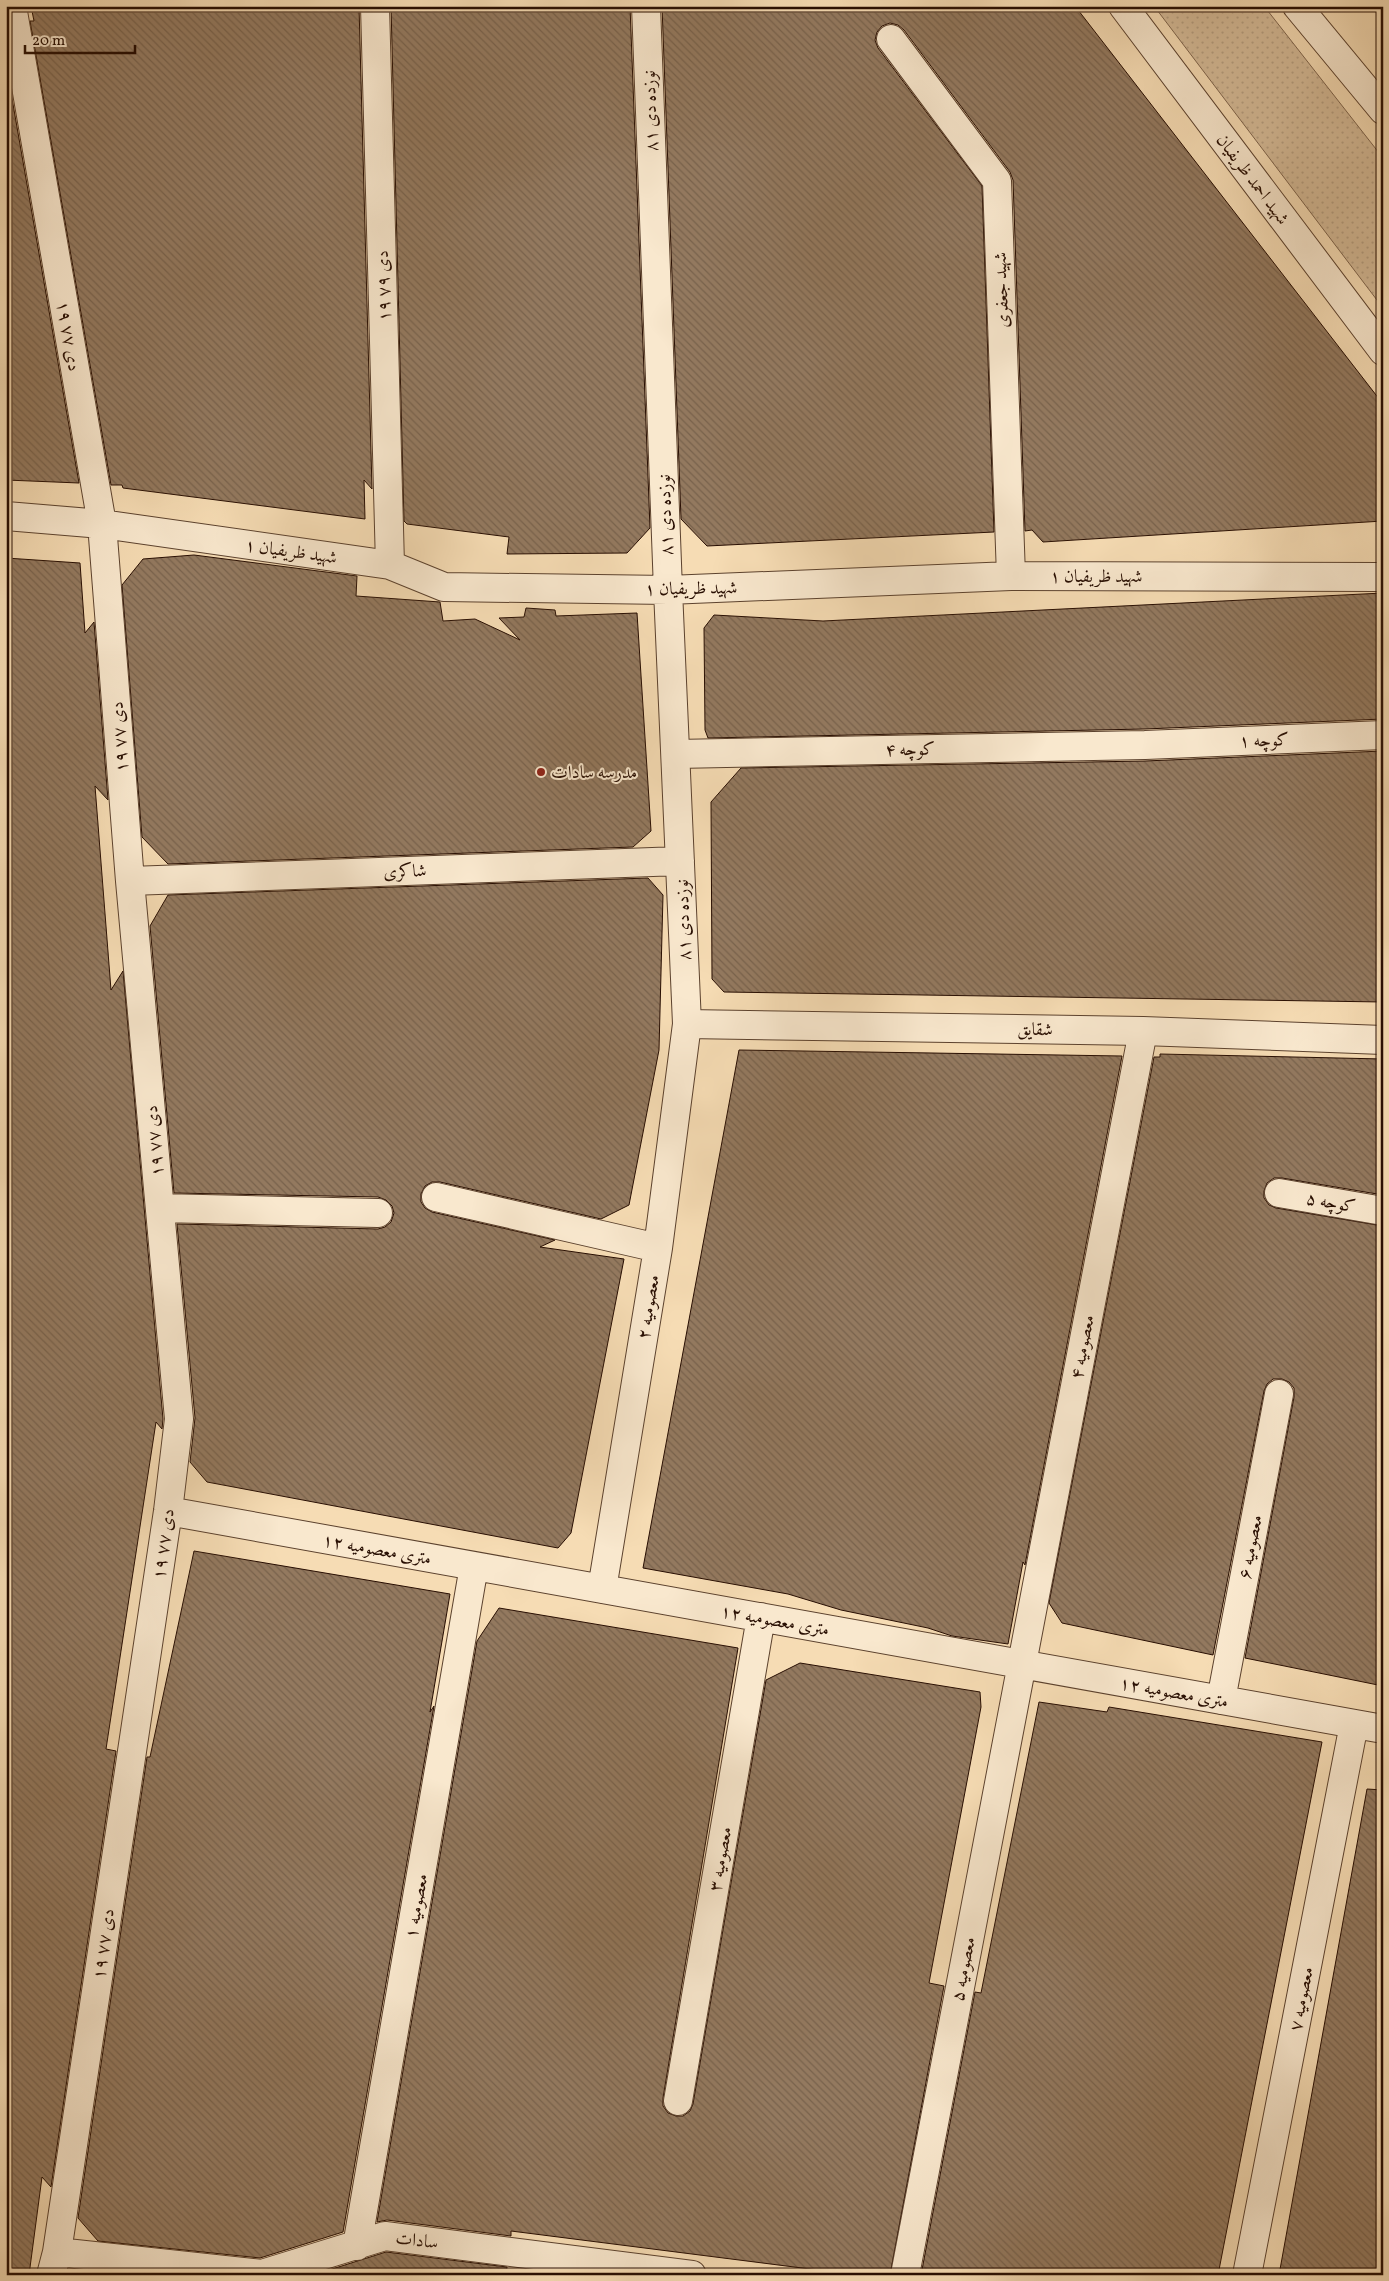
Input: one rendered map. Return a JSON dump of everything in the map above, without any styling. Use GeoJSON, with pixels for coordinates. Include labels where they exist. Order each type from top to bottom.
{"type":"FeatureCollection","features":[{"type":"Feature","properties":{"kind":"street","name":"۱۹ دی ۷۷"},"geometry":{"type":"LineString","coordinates":[[12,6],[102,524],[130,881],[179,1419],[168,1511],[54,2263]]}},
{"type":"Feature","properties":{"kind":"street","name":"۱۹ دی ۷۹"},"geometry":{"type":"LineString","coordinates":[[375,6],[390,565]]}},
{"type":"Feature","properties":{"kind":"street","name":"نوزده دی ۸۱"},"geometry":{"type":"LineString","coordinates":[[646,6],[668,590],[687,1024]]}},
{"type":"Feature","properties":{"kind":"street","name":"شهید احمد ظریفیان"},"geometry":{"type":"LineString","coordinates":[[1123,6],[1383,351]]}},
{"type":"Feature","properties":{"kind":"street"},"geometry":{"type":"LineString","coordinates":[[1297,6],[1383,110]]}},
{"type":"Feature","properties":{"kind":"street","name":"شهید جعفری"},"geometry":{"type":"LineString","coordinates":[[891,39],[997,181],[1011,576]]}},
{"type":"Feature","properties":{"kind":"street","name":"شهید ظریفیان ۱"},"geometry":{"type":"LineString","coordinates":[[6,516],[102,524],[390,565],[444,587],[668,590],[1011,576],[1383,576]]}},
{"type":"Feature","properties":{"kind":"street","name":"کوچه ۱"},"geometry":{"type":"LineString","coordinates":[[1145,745],[1383,735]]}},
{"type":"Feature","properties":{"kind":"street","name":"کوچه ۴"},"geometry":{"type":"LineString","coordinates":[[676,754],[1145,745]]}},
{"type":"Feature","properties":{"kind":"street","name":"شاکری"},"geometry":{"type":"LineString","coordinates":[[130,881],[680,861]]}},
{"type":"Feature","properties":{"kind":"street","name":"شقایق"},"geometry":{"type":"LineString","coordinates":[[687,1024],[1143,1031],[1383,1040]]}},
{"type":"Feature","properties":{"kind":"street","name":"معصومیه ۲"},"geometry":{"type":"LineString","coordinates":[[602,1589],[658,1248],[687,1024]]}},
{"type":"Feature","properties":{"kind":"street","name":"معصومیه ۴"},"geometry":{"type":"LineString","coordinates":[[1020,1664],[1143,1031]]}},
{"type":"Feature","properties":{"kind":"street","name":"کوچه ۵"},"geometry":{"type":"LineString","coordinates":[[1279,1193],[1383,1211]]}},
{"type":"Feature","properties":{"kind":"street"},"geometry":{"type":"LineString","coordinates":[[436,1197],[658,1248]]}},
{"type":"Feature","properties":{"kind":"street"},"geometry":{"type":"LineString","coordinates":[[160,1208],[378,1213]]}},
{"type":"Feature","properties":{"kind":"street","name":"معصومیه ۶"},"geometry":{"type":"LineString","coordinates":[[1221,1700],[1279,1394]]}},
{"type":"Feature","properties":{"kind":"street","name":"۱۲ متری معصومیه"},"geometry":{"type":"LineString","coordinates":[[168,1511],[1383,1729]]}},
{"type":"Feature","properties":{"kind":"street","name":"معصومیه ۱"},"geometry":{"type":"LineString","coordinates":[[357,2246],[474,1566]]}},
{"type":"Feature","properties":{"kind":"street","name":"معصومیه ۳"},"geometry":{"type":"LineString","coordinates":[[678,2101],[762,1617]]}},
{"type":"Feature","properties":{"kind":"street","name":"معصومیه ۵"},"geometry":{"type":"LineString","coordinates":[[905,2275],[1020,1664]]}},
{"type":"Feature","properties":{"kind":"street","name":"معصومیه ۷"},"geometry":{"type":"LineString","coordinates":[[1247,2275],[1354,1724]]}},
{"type":"Feature","properties":{"kind":"street","name":"سادات"},"geometry":{"type":"LineString","coordinates":[[54,2263],[262,2274],[385,2236],[536,2265],[692,2275]]}},
{"type":"Feature","properties":{"kind":"shaded area"},"geometry":{"type":"Polygon","coordinates":[[[1154,6],[1264,6],[1383,158],[1383,308],[1154,6]]]}},
{"type":"Feature","properties":{"kind":"building"},"geometry":{"type":"Polygon","coordinates":[[[31,6],[359,6],[372,489],[364,480],[365,519],[111,485],[30,21],[34,21],[31,6]]]}},
{"type":"Feature","properties":{"kind":"building"},"geometry":{"type":"Polygon","coordinates":[[[391,6],[630,6],[650,528],[627,553],[507,554],[509,537],[407,524],[404,521],[391,6]]]}},
{"type":"Feature","properties":{"kind":"building"},"geometry":{"type":"Polygon","coordinates":[[[662,6],[1075,6],[1383,404],[1383,521],[1043,542],[1032,530],[1025,531],[1013,180],[1010,172],[904,30],[898,25],[890,23],[882,26],[877,32],[875,40],[878,48],[982,186],[994,532],[707,546],[681,519],[662,6]]]}},
{"type":"Feature","properties":{"kind":"building"},"geometry":{"type":"Polygon","coordinates":[[[6,64],[79,483],[6,480],[6,64]]]}},
{"type":"Feature","properties":{"kind":"building"},"geometry":{"type":"Polygon","coordinates":[[[194,555],[357,576],[356,596],[440,602],[443,621],[475,619],[520,640],[499,618],[524,617],[526,608],[555,610],[556,616],[637,613],[651,831],[633,847],[168,864],[142,837],[122,585],[143,559],[194,555]]]}},
{"type":"Feature","properties":{"kind":"building"},"geometry":{"type":"Polygon","coordinates":[[[6,558],[80,563],[85,633],[94,622],[108,800],[95,786],[111,990],[123,971],[163,1419],[162,1429],[156,1422],[106,1749],[116,1751],[51,2187],[42,2177],[29,2275],[6,2275],[6,558]]]}},
{"type":"Feature","properties":{"kind":"building"},"geometry":{"type":"Polygon","coordinates":[[[1383,593],[1383,719],[1145,729],[708,738],[705,730],[704,628],[714,615],[823,621],[1383,593]]]}},
{"type":"Feature","properties":{"kind":"building"},"geometry":{"type":"Polygon","coordinates":[[[1383,751],[1383,1002],[724,992],[712,979],[711,802],[741,768],[1145,761],[1383,751]]]}},
{"type":"Feature","properties":{"kind":"building"},"geometry":{"type":"Polygon","coordinates":[[[648,878],[663,895],[659,1050],[629,1205],[601,1219],[440,1182],[432,1182],[425,1186],[421,1194],[421,1202],[425,1208],[432,1212],[555,1240],[540,1247],[624,1259],[571,1533],[558,1548],[207,1482],[190,1462],[195,1418],[177,1224],[378,1229],[385,1227],[391,1222],[394,1213],[392,1206],[386,1200],[378,1197],[174,1193],[150,926],[168,895],[648,878]]]}},
{"type":"Feature","properties":{"kind":"building"},"geometry":{"type":"Polygon","coordinates":[[[739,1050],[1122,1056],[1025,1565],[1023,1562],[1008,1644],[952,1636],[928,1628],[841,1610],[788,1594],[643,1568],[739,1050]]]}},
{"type":"Feature","properties":{"kind":"building"},"geometry":{"type":"Polygon","coordinates":[[[1160,1054],[1383,1059],[1383,1195],[1274,1178],[1267,1183],[1264,1198],[1269,1205],[1276,1208],[1383,1226],[1383,1686],[1245,1658],[1294,1397],[1294,1388],[1289,1382],[1282,1379],[1273,1379],[1267,1384],[1264,1391],[1213,1655],[1062,1623],[1049,1603],[1154,1057],[1160,1057],[1160,1054]]]}},
{"type":"Feature","properties":{"kind":"building"},"geometry":{"type":"Polygon","coordinates":[[[194,1551],[450,1594],[430,1712],[434,1706],[343,2232],[260,2258],[98,2241],[78,2218],[147,1757],[150,1757],[194,1551]]]}},
{"type":"Feature","properties":{"kind":"building"},"geometry":{"type":"Polygon","coordinates":[[[499,1608],[738,1648],[663,2098],[663,2106],[668,2113],[676,2116],[683,2116],[690,2111],[693,2104],[766,1680],[800,1663],[980,1692],[981,1707],[929,1983],[944,1986],[890,2275],[857,2275],[511,2231],[511,2236],[387,2220],[377,2222],[477,1641],[499,1608]]]}},
{"type":"Feature","properties":{"kind":"building"},"geometry":{"type":"Polygon","coordinates":[[[1039,1702],[1107,1712],[1109,1707],[1322,1742],[1218,2275],[921,2275],[975,1992],[981,1993],[1039,1702]]]}},
{"type":"Feature","properties":{"kind":"building"},"geometry":{"type":"Polygon","coordinates":[[[1367,1789],[1383,1790],[1383,2275],[1279,2275],[1367,1789]]]}},
{"type":"Feature","properties":{"kind":"building"},"geometry":{"type":"Polygon","coordinates":[[[386,2252],[507,2267],[506,2275],[378,2275],[329,2270],[386,2252]]]}},
{"type":"Feature","properties":{"kind":"place","name":"مدرسه سادات"},"geometry":{"type":"Point","coordinates":[541,772]}}]}
